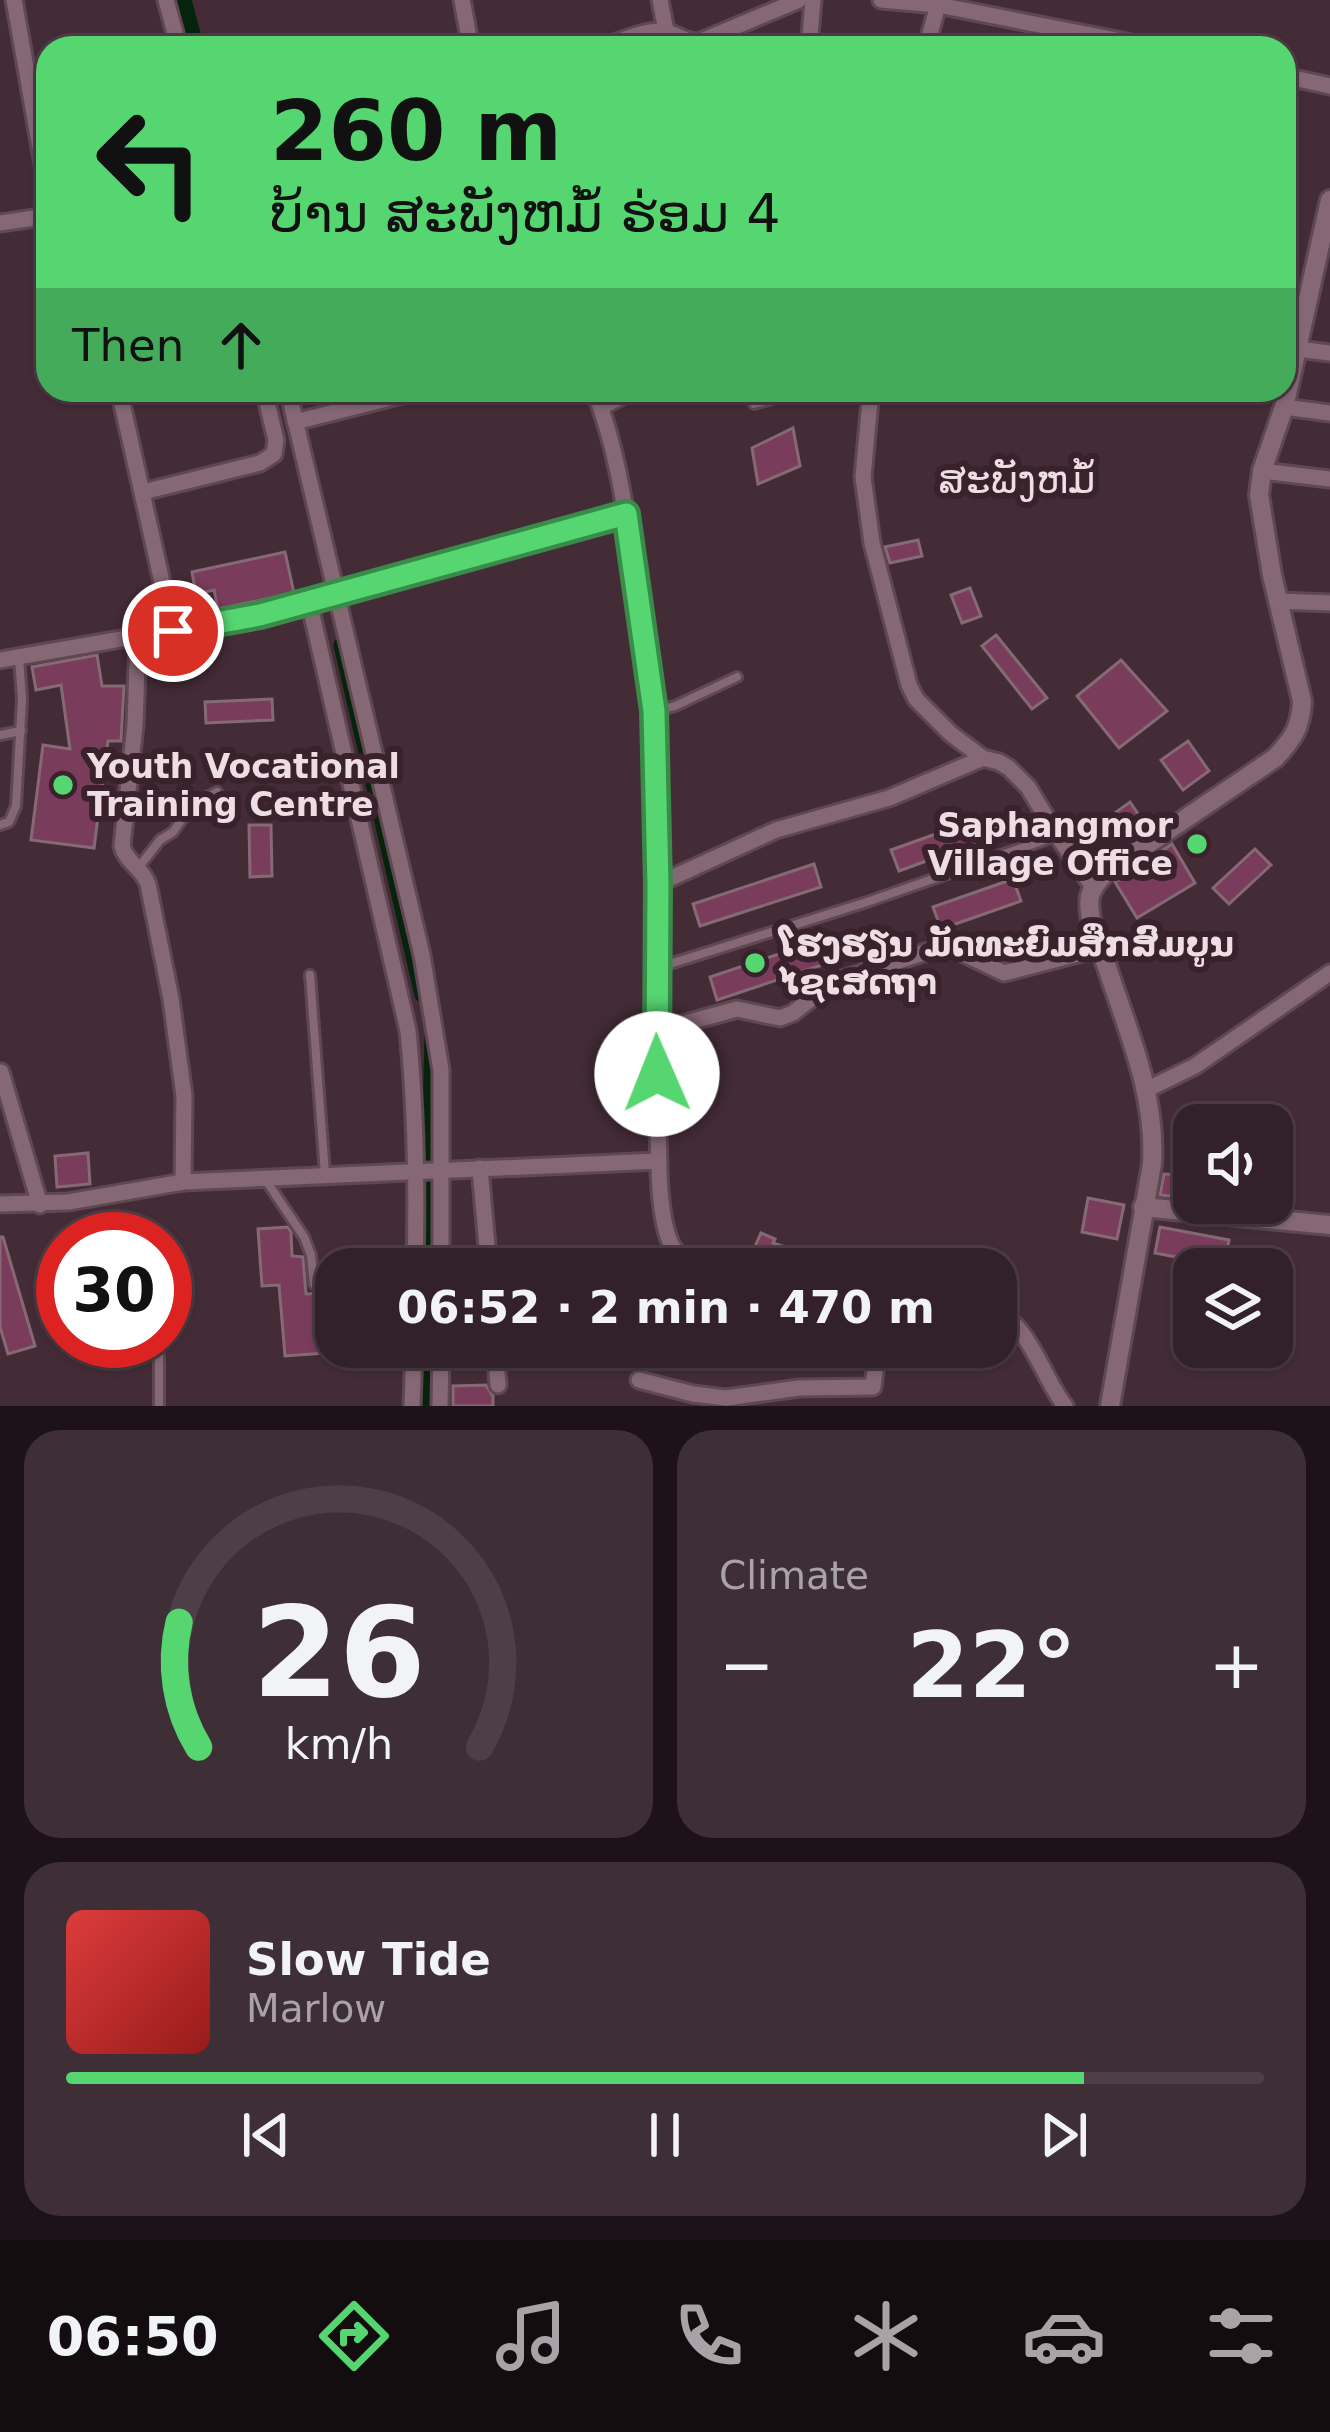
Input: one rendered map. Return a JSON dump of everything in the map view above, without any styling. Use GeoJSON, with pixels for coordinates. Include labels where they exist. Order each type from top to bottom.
{"type":"FeatureCollection","features":[{"type":"Feature","properties":{"kind":"street"},"geometry":{"type":"LineString","coordinates":[[14,0],[36,125]]}},
{"type":"Feature","properties":{"kind":"street"},"geometry":{"type":"LineString","coordinates":[[166,0],[176,36]]}},
{"type":"Feature","properties":{"kind":"street"},"geometry":{"type":"LineString","coordinates":[[462,0],[469,36]]}},
{"type":"Feature","properties":{"kind":"street"},"geometry":{"type":"LineString","coordinates":[[660,0],[667,31]]}},
{"type":"Feature","properties":{"kind":"street"},"geometry":{"type":"LineString","coordinates":[[713,36],[799,0]]}},
{"type":"Feature","properties":{"kind":"street"},"geometry":{"type":"LineString","coordinates":[[810,36],[813,0]]}},
{"type":"Feature","properties":{"kind":"street"},"geometry":{"type":"LineString","coordinates":[[881,0],[938,5],[1072,36]]}},
{"type":"Feature","properties":{"kind":"street"},"geometry":{"type":"LineString","coordinates":[[929,36],[938,5]]}},
{"type":"Feature","properties":{"kind":"street"},"geometry":{"type":"LineString","coordinates":[[638,36],[667,31],[675,36]]}},
{"type":"Feature","properties":{"kind":"street"},"geometry":{"type":"LineString","coordinates":[[1296,79],[1330,86]]}},
{"type":"Feature","properties":{"kind":"street"},"geometry":{"type":"LineString","coordinates":[[1296,357],[1330,200]]}},
{"type":"Feature","properties":{"kind":"street"},"geometry":{"type":"LineString","coordinates":[[0,223],[36,218]]}},
{"type":"Feature","properties":{"kind":"street"},"geometry":{"type":"LineString","coordinates":[[1298,349],[1330,353]]}},
{"type":"Feature","properties":{"kind":"street"},"geometry":{"type":"LineString","coordinates":[[122,402],[173,631]]}},
{"type":"Feature","properties":{"kind":"street"},"geometry":{"type":"LineString","coordinates":[[143,492],[260,463],[274,454],[276,440],[267,402]]}},
{"type":"Feature","properties":{"kind":"street"},"geometry":{"type":"LineString","coordinates":[[291,402],[436,1030],[441,1070],[441,1248]]}},
{"type":"Feature","properties":{"kind":"street"},"geometry":{"type":"LineString","coordinates":[[295,422],[374,402]]}},
{"type":"Feature","properties":{"kind":"street"},"geometry":{"type":"LineString","coordinates":[[599,402],[626,514],[654,711],[659,1161],[664,1223],[673,1248]]}},
{"type":"Feature","properties":{"kind":"street"},"geometry":{"type":"LineString","coordinates":[[601,407],[611,402]]}},
{"type":"Feature","properties":{"kind":"street"},"geometry":{"type":"LineString","coordinates":[[870,402],[863,477],[872,543],[909,685],[939,722],[1028,787],[1093,887]]}},
{"type":"Feature","properties":{"kind":"street"},"geometry":{"type":"LineString","coordinates":[[1110,1406],[1154,1144],[1148,1090],[1090,911],[1093,887],[1105,872],[1275,758],[1293,740],[1301,721],[1302,700],[1259,495],[1285,402]]}},
{"type":"Feature","properties":{"kind":"street"},"geometry":{"type":"LineString","coordinates":[[1284,407],[1330,413]]}},
{"type":"Feature","properties":{"kind":"street"},"geometry":{"type":"LineString","coordinates":[[1262,472],[1330,479]]}},
{"type":"Feature","properties":{"kind":"street"},"geometry":{"type":"LineString","coordinates":[[0,660],[260,615],[626,514]]}},
{"type":"Feature","properties":{"kind":"street"},"geometry":{"type":"LineString","coordinates":[[1278,601],[1330,603]]}},
{"type":"Feature","properties":{"kind":"street"},"geometry":{"type":"LineString","coordinates":[[309,602],[408,1031],[418,1171],[416,1248]]}},
{"type":"Feature","properties":{"kind":"street"},"geometry":{"type":"LineString","coordinates":[[138,635],[135,725],[122,846],[148,884],[171,999],[184,1096],[183,1182]]}},
{"type":"Feature","properties":{"kind":"street"},"geometry":{"type":"LineString","coordinates":[[658,884],[776,830],[889,798],[983,758]]}},
{"type":"Feature","properties":{"kind":"street"},"geometry":{"type":"LineString","coordinates":[[656,1030],[736,1009],[780,1018],[830,983],[938,948],[958,951],[1004,973],[1101,948]]}},
{"type":"Feature","properties":{"kind":"street"},"geometry":{"type":"LineString","coordinates":[[1148,1090],[1195,1066],[1330,973]]}},
{"type":"Feature","properties":{"kind":"street"},"geometry":{"type":"LineString","coordinates":[[1,1072],[40,1205]]}},
{"type":"Feature","properties":{"kind":"street"},"geometry":{"type":"LineString","coordinates":[[0,1204],[40,1205],[183,1182],[659,1161]]}},
{"type":"Feature","properties":{"kind":"street"},"geometry":{"type":"LineString","coordinates":[[481,1168],[487,1248]]}},
{"type":"Feature","properties":{"kind":"street"},"geometry":{"type":"LineString","coordinates":[[1144,1207],[1330,1225]]}},
{"type":"Feature","properties":{"kind":"street"},"geometry":{"type":"LineString","coordinates":[[1017,1326],[1065,1406]]}},
{"type":"Feature","properties":{"kind":"street"},"geometry":{"type":"LineString","coordinates":[[412,1406],[413,1368]]}},
{"type":"Feature","properties":{"kind":"street"},"geometry":{"type":"LineString","coordinates":[[440,1406],[441,1368]]}},
{"type":"Feature","properties":{"kind":"street"},"geometry":{"type":"LineString","coordinates":[[497,1368],[498,1385]]}},
{"type":"Feature","properties":{"kind":"street"},"geometry":{"type":"LineString","coordinates":[[639,1379],[726,1398],[800,1388],[873,1388],[875,1368]]}},
{"type":"Feature","properties":{"kind":"lane"},"geometry":{"type":"LineString","coordinates":[[754,404],[761,402]]}},
{"type":"Feature","properties":{"kind":"lane"},"geometry":{"type":"LineString","coordinates":[[0,826],[10,822],[16,806],[19,657]]}},
{"type":"Feature","properties":{"kind":"lane"},"geometry":{"type":"LineString","coordinates":[[654,711],[737,677]]}},
{"type":"Feature","properties":{"kind":"lane"},"geometry":{"type":"LineString","coordinates":[[0,734],[21,731]]}},
{"type":"Feature","properties":{"kind":"lane"},"geometry":{"type":"LineString","coordinates":[[140,867],[192,805],[217,791]]}},
{"type":"Feature","properties":{"kind":"lane"},"geometry":{"type":"LineString","coordinates":[[657,968],[867,902],[1057,835]]}},
{"type":"Feature","properties":{"kind":"lane"},"geometry":{"type":"LineString","coordinates":[[310,975],[325,1175]]}},
{"type":"Feature","properties":{"kind":"lane"},"geometry":{"type":"LineString","coordinates":[[264,1178],[304,1237],[314,1284]]}},
{"type":"Feature","properties":{"kind":"lane"},"geometry":{"type":"LineString","coordinates":[[159,1368],[159,1406]]}},
{"type":"Feature","properties":{"kind":"building"},"geometry":{"type":"Polygon","coordinates":[[[793,428],[800,466],[758,484],[752,448],[793,428]]]}},
{"type":"Feature","properties":{"kind":"building"},"geometry":{"type":"Polygon","coordinates":[[[918,540],[922,556],[890,563],[885,547],[918,540]]]}},
{"type":"Feature","properties":{"kind":"building"},"geometry":{"type":"Polygon","coordinates":[[[285,552],[294,593],[218,609],[214,590],[196,594],[192,572],[285,552]]]}},
{"type":"Feature","properties":{"kind":"building"},"geometry":{"type":"Polygon","coordinates":[[[970,588],[981,616],[962,623],[951,595],[970,588]]]}},
{"type":"Feature","properties":{"kind":"building"},"geometry":{"type":"Polygon","coordinates":[[[996,635],[1047,698],[1032,709],[982,646],[996,635]]]}},
{"type":"Feature","properties":{"kind":"building"},"geometry":{"type":"Polygon","coordinates":[[[97,655],[102,686],[124,686],[121,741],[108,741],[94,848],[31,840],[43,745],[70,749],[61,685],[36,690],[32,667],[97,655]]]}},
{"type":"Feature","properties":{"kind":"building"},"geometry":{"type":"Polygon","coordinates":[[[1121,660],[1167,711],[1119,748],[1077,696],[1121,660]]]}},
{"type":"Feature","properties":{"kind":"building"},"geometry":{"type":"Polygon","coordinates":[[[272,699],[273,720],[206,723],[205,702],[272,699]]]}},
{"type":"Feature","properties":{"kind":"building"},"geometry":{"type":"Polygon","coordinates":[[[1188,741],[1209,771],[1183,790],[1161,760],[1188,741]]]}},
{"type":"Feature","properties":{"kind":"building"},"geometry":{"type":"Polygon","coordinates":[[[1130,802],[1145,824],[1120,841],[1105,820],[1130,802]]]}},
{"type":"Feature","properties":{"kind":"building"},"geometry":{"type":"Polygon","coordinates":[[[992,814],[1000,834],[899,871],[891,850],[992,814]]]}},
{"type":"Feature","properties":{"kind":"building"},"geometry":{"type":"Polygon","coordinates":[[[249,825],[271,825],[272,876],[250,877],[249,825]]]}},
{"type":"Feature","properties":{"kind":"building"},"geometry":{"type":"Polygon","coordinates":[[[1172,844],[1195,883],[1137,918],[1115,882],[1172,844]]]}},
{"type":"Feature","properties":{"kind":"building"},"geometry":{"type":"Polygon","coordinates":[[[1255,849],[1271,865],[1229,904],[1213,888],[1255,849]]]}},
{"type":"Feature","properties":{"kind":"building"},"geometry":{"type":"Polygon","coordinates":[[[814,864],[821,887],[700,926],[693,904],[814,864]]]}},
{"type":"Feature","properties":{"kind":"building"},"geometry":{"type":"Polygon","coordinates":[[[1013,879],[1021,901],[941,929],[933,907],[1013,879]]]}},
{"type":"Feature","properties":{"kind":"building"},"geometry":{"type":"Polygon","coordinates":[[[815,942],[822,965],[717,1000],[710,977],[815,942]]]}},
{"type":"Feature","properties":{"kind":"building"},"geometry":{"type":"Polygon","coordinates":[[[88,1153],[90,1184],[57,1187],[55,1156],[88,1153]]]}},
{"type":"Feature","properties":{"kind":"building"},"geometry":{"type":"Polygon","coordinates":[[[1164,1174],[1173,1175],[1173,1196],[1160,1195],[1164,1174]]]}},
{"type":"Feature","properties":{"kind":"building"},"geometry":{"type":"Polygon","coordinates":[[[1088,1198],[1124,1205],[1117,1239],[1082,1232],[1088,1198]]]}},
{"type":"Feature","properties":{"kind":"building"},"geometry":{"type":"Polygon","coordinates":[[[288,1227],[292,1256],[303,1257],[306,1294],[315,1293],[315,1354],[285,1356],[279,1285],[262,1286],[258,1229],[288,1227]]]}},
{"type":"Feature","properties":{"kind":"building"},"geometry":{"type":"Polygon","coordinates":[[[1160,1227],[1229,1240],[1227,1248],[1173,1248],[1173,1256],[1155,1253],[1160,1227]]]}},
{"type":"Feature","properties":{"kind":"building"},"geometry":{"type":"Polygon","coordinates":[[[761,1233],[788,1248],[754,1248],[761,1233]]]}},
{"type":"Feature","properties":{"kind":"building"},"geometry":{"type":"Polygon","coordinates":[[[0,1237],[35,1346],[8,1354],[0,1327],[0,1237]]]}},
{"type":"Feature","properties":{"kind":"building"},"geometry":{"type":"Polygon","coordinates":[[[486,1385],[493,1406],[453,1406],[453,1386],[486,1385]]]}},
{"type":"Feature","properties":{"kind":"waterway"},"geometry":{"type":"LineString","coordinates":[[184,0],[194,36]]}},
{"type":"Feature","properties":{"kind":"waterway"},"geometry":{"type":"LineString","coordinates":[[341,645],[422,995]]}},
{"type":"Feature","properties":{"kind":"waterway"},"geometry":{"type":"LineString","coordinates":[[429,1159],[432,1036]]}},
{"type":"Feature","properties":{"kind":"waterway"},"geometry":{"type":"LineString","coordinates":[[430,1181],[430,1248]]}},
{"type":"Feature","properties":{"kind":"waterway"},"geometry":{"type":"LineString","coordinates":[[429,1406],[430,1368]]}},
{"type":"Feature","properties":{"kind":"place","name":"Youth Vocational Training Centre"},"geometry":{"type":"Point","coordinates":[63,785]}},
{"type":"Feature","properties":{"kind":"place","name":"Saphangmor Village Office"},"geometry":{"type":"Point","coordinates":[1197,844]}},
{"type":"Feature","properties":{"kind":"place","name":"ໂຮງຮຽນ ມັດທະຍົມສຶກສົມບູນ ໄຊເສດຖາ"},"geometry":{"type":"Point","coordinates":[755,963]}},
{"type":"Feature","properties":{"kind":"district","name":"ສະພັງຫມໍ້"},"geometry":{"type":"Point","coordinates":[1017,479]}},
{"type":"Feature","properties":{"kind":"route"},"geometry":{"type":"LineString","coordinates":[[173,631],[260,615],[626,514],[654,711],[657,1074]]}}]}
